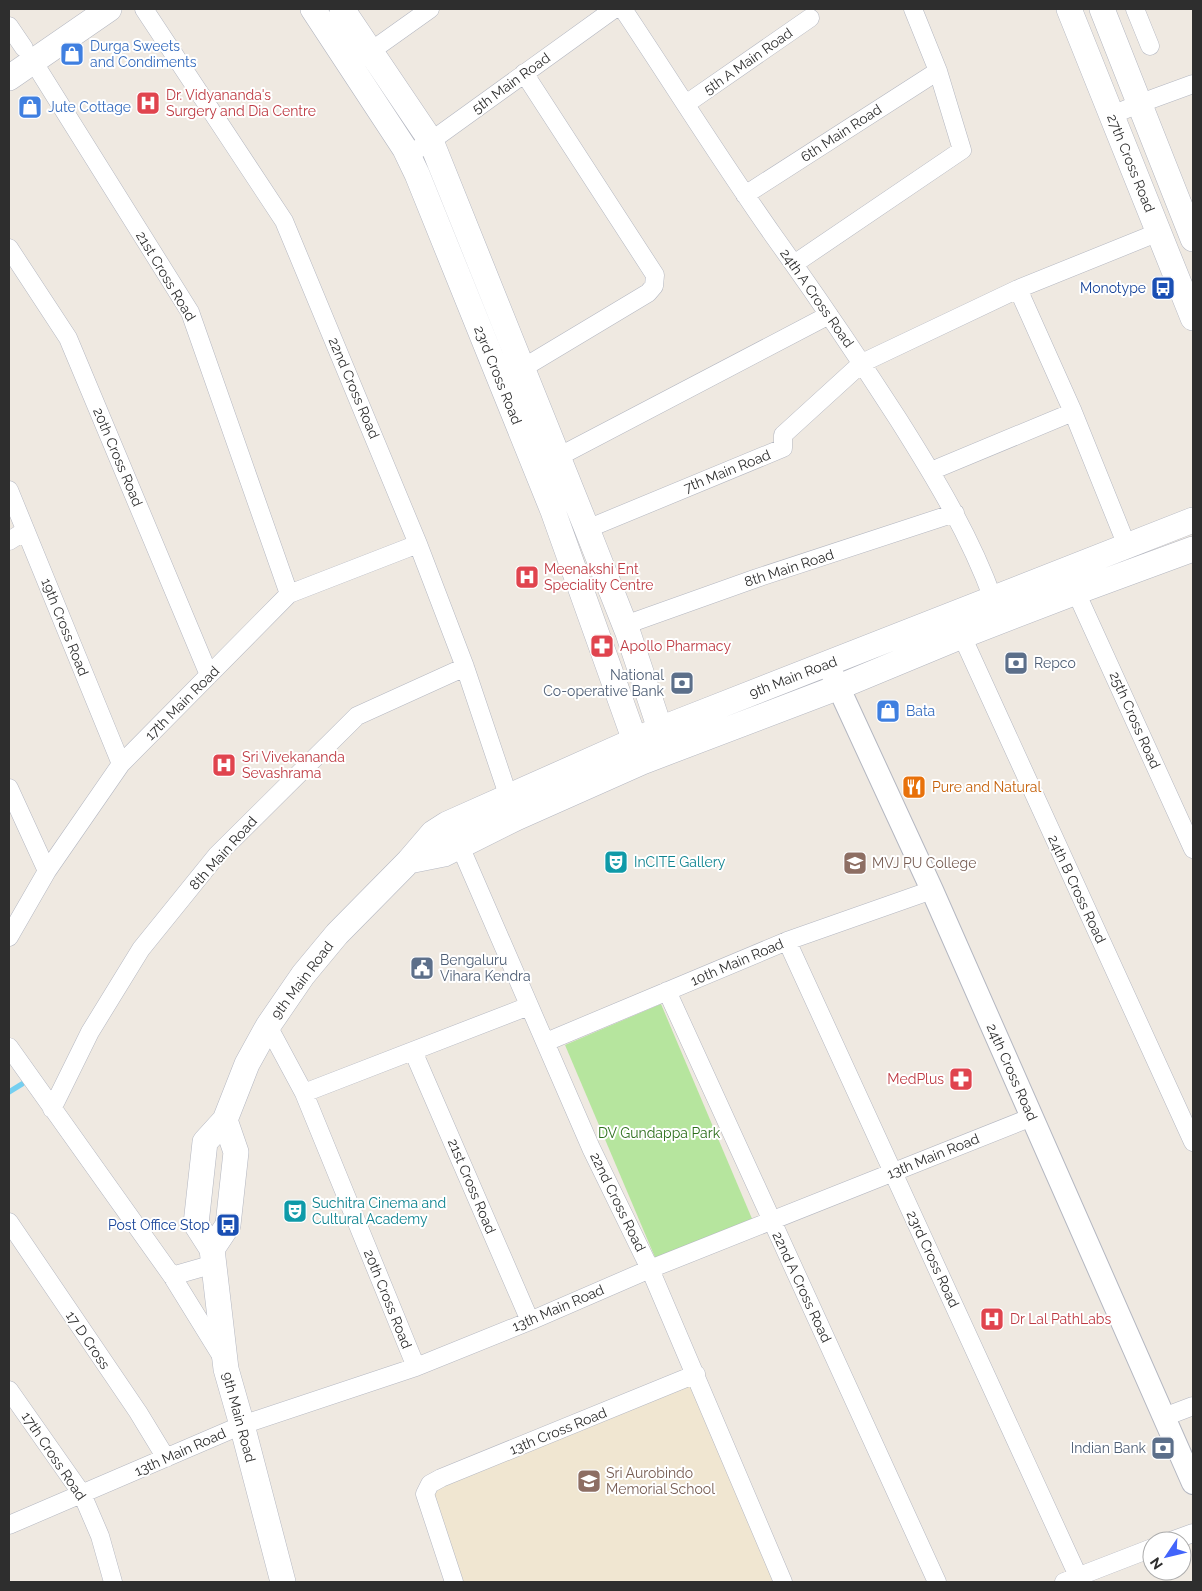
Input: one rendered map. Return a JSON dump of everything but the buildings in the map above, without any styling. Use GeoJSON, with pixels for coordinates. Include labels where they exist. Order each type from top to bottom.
{"type":"FeatureCollection","features":[{"type":"Feature","properties":{"kind":"main road"},"geometry":{"type":"LineString","coordinates":[[9,78],[22,56],[81,9]]}},
{"type":"Feature","properties":{"kind":"main road"},"geometry":{"type":"LineString","coordinates":[[22,56],[109,9]]}},
{"type":"Feature","properties":{"kind":"main road","name":"23rd Cross Road"},"geometry":{"type":"LineString","coordinates":[[313,9],[408,155],[553,511],[639,751]]}},
{"type":"Feature","properties":{"kind":"main road","name":"23rd Cross Road"},"geometry":{"type":"LineString","coordinates":[[342,9],[431,141],[625,625],[660,728],[670,751]]}},
{"type":"Feature","properties":{"kind":"main road","name":"27th Cross Road"},"geometry":{"type":"LineString","coordinates":[[1069,9],[1193,318]]}},
{"type":"Feature","properties":{"kind":"main road"},"geometry":{"type":"LineString","coordinates":[[1102,9],[1141,103],[1193,239]]}},
{"type":"Feature","properties":{"kind":"main road","name":"9th Main Road"},"geometry":{"type":"LineString","coordinates":[[409,861],[444,854],[516,818],[639,751],[660,728],[1188,522]]}},
{"type":"Feature","properties":{"kind":"main road","name":"9th Main Road"},"geometry":{"type":"LineString","coordinates":[[279,1581],[242,1425],[224,1360],[213,1257],[196,1224],[205,1142],[225,1120],[246,1064],[268,1026],[336,934],[409,861],[433,833],[447,824],[508,795],[639,751],[670,751],[839,687],[962,636],[1076,592],[1193,550]]}},
{"type":"Feature","properties":{"kind":"street","name":"22nd Cross Road"},"geometry":{"type":"LineString","coordinates":[[144,9],[284,220],[418,544],[465,667],[508,795]]}},
{"type":"Feature","properties":{"kind":"street"},"geometry":{"type":"LineString","coordinates":[[371,51],[430,9]]}},
{"type":"Feature","properties":{"kind":"street","name":"5th Main Road"},"geometry":{"type":"LineString","coordinates":[[408,155],[431,141],[614,9]]}},
{"type":"Feature","properties":{"kind":"street","name":"24th A Cross Road"},"geometry":{"type":"LineString","coordinates":[[623,9],[745,195],[862,363],[931,471],[955,513],[987,581],[993,599]]}},
{"type":"Feature","properties":{"kind":"street"},"geometry":{"type":"LineString","coordinates":[[794,264],[962,150],[938,70],[913,9]]}},
{"type":"Feature","properties":{"kind":"street"},"geometry":{"type":"LineString","coordinates":[[1135,9],[1150,46]]}},
{"type":"Feature","properties":{"kind":"street","name":"5th A Main Road"},"geometry":{"type":"LineString","coordinates":[[686,104],[810,18]]}},
{"type":"Feature","properties":{"kind":"street","name":"21st Cross Road"},"geometry":{"type":"LineString","coordinates":[[9,26],[22,56],[190,312],[289,594]]}},
{"type":"Feature","properties":{"kind":"street","name":"6th Main Road"},"geometry":{"type":"LineString","coordinates":[[745,195],[938,70]]}},
{"type":"Feature","properties":{"kind":"street"},"geometry":{"type":"LineString","coordinates":[[500,378],[523,368],[648,293],[654,286],[655,275],[524,73]]}},
{"type":"Feature","properties":{"kind":"street"},"geometry":{"type":"LineString","coordinates":[[1112,115],[1193,84]]}},
{"type":"Feature","properties":{"kind":"street"},"geometry":{"type":"LineString","coordinates":[[862,363],[1018,289],[1159,232]]}},
{"type":"Feature","properties":{"kind":"street","name":"20th Cross Road"},"geometry":{"type":"LineString","coordinates":[[9,248],[68,338],[209,675]]}},
{"type":"Feature","properties":{"kind":"street"},"geometry":{"type":"LineString","coordinates":[[1018,289],[1073,412],[1127,546]]}},
{"type":"Feature","properties":{"kind":"street"},"geometry":{"type":"LineString","coordinates":[[558,457],[829,315]]}},
{"type":"Feature","properties":{"kind":"street","name":"7th Main Road"},"geometry":{"type":"LineString","coordinates":[[587,529],[783,448],[783,435],[862,363]]}},
{"type":"Feature","properties":{"kind":"street"},"geometry":{"type":"LineString","coordinates":[[931,471],[1073,412]]}},
{"type":"Feature","properties":{"kind":"street","name":"19th Cross Road"},"geometry":{"type":"LineString","coordinates":[[9,490],[121,764]]}},
{"type":"Feature","properties":{"kind":"street","name":"8th Main Road"},"geometry":{"type":"LineString","coordinates":[[625,625],[757,578],[955,513]]}},
{"type":"Feature","properties":{"kind":"street"},"geometry":{"type":"LineString","coordinates":[[1188,522],[1193,550]]}},
{"type":"Feature","properties":{"kind":"street"},"geometry":{"type":"LineString","coordinates":[[9,541],[26,531]]}},
{"type":"Feature","properties":{"kind":"street","name":"17th Main Road"},"geometry":{"type":"LineString","coordinates":[[9,937],[47,871],[121,764],[289,594],[418,544]]}},
{"type":"Feature","properties":{"kind":"street","name":"25th Cross Road"},"geometry":{"type":"LineString","coordinates":[[1076,592],[1193,849]]}},
{"type":"Feature","properties":{"kind":"street","name":"24th B Cross Road"},"geometry":{"type":"LineString","coordinates":[[962,636],[1193,1142]]}},
{"type":"Feature","properties":{"kind":"street","name":"24th Cross Road"},"geometry":{"type":"LineString","coordinates":[[828,663],[932,890],[1193,1483]]}},
{"type":"Feature","properties":{"kind":"street","name":"8th Main Road"},"geometry":{"type":"LineString","coordinates":[[52,1109],[90,1032],[142,949],[218,855],[357,716],[465,667]]}},
{"type":"Feature","properties":{"kind":"street"},"geometry":{"type":"LineString","coordinates":[[9,788],[47,871]]}},
{"type":"Feature","properties":{"kind":"street","name":"22nd Cross Road"},"geometry":{"type":"LineString","coordinates":[[447,824],[460,846],[592,1148],[650,1269],[783,1582]]}},
{"type":"Feature","properties":{"kind":"street","name":"10th Main Road"},"geometry":{"type":"LineString","coordinates":[[546,1042],[787,941],[932,890]]}},
{"type":"Feature","properties":{"kind":"street","name":"23rd Cross Road"},"geometry":{"type":"LineString","coordinates":[[787,941],[893,1172],[1071,1579]]}},
{"type":"Feature","properties":{"kind":"street","name":"22nd A Cross Road"},"geometry":{"type":"LineString","coordinates":[[667,991],[937,1582]]}},
{"type":"Feature","properties":{"kind":"street"},"geometry":{"type":"LineString","coordinates":[[304,1093],[530,1006]]}},
{"type":"Feature","properties":{"kind":"street","name":"20th Cross Road"},"geometry":{"type":"LineString","coordinates":[[268,1026],[304,1093],[416,1366]]}},
{"type":"Feature","properties":{"kind":"street"},"geometry":{"type":"LineString","coordinates":[[9,1047],[15,1066],[52,1109],[172,1276],[224,1360]]}},
{"type":"Feature","properties":{"kind":"street","name":"21st Cross Road"},"geometry":{"type":"LineString","coordinates":[[413,1051],[530,1321]]}},
{"type":"Feature","properties":{"kind":"street","name":"13th Main Road"},"geometry":{"type":"LineString","coordinates":[[82,1494],[242,1425],[416,1366],[530,1321],[650,1269],[1032,1117]]}},
{"type":"Feature","properties":{"kind":"street","name":"17 D Cross"},"geometry":{"type":"LineString","coordinates":[[9,1222],[138,1412],[166,1458]]}},
{"type":"Feature","properties":{"kind":"street"},"geometry":{"type":"LineString","coordinates":[[172,1276],[213,1257]]}},
{"type":"Feature","properties":{"kind":"street","name":"13th Cross Road"},"geometry":{"type":"LineString","coordinates":[[454,1582],[425,1494],[430,1484],[696,1374]]}},
{"type":"Feature","properties":{"kind":"street","name":"17th Cross Road"},"geometry":{"type":"LineString","coordinates":[[9,1390],[82,1494],[100,1536],[112,1582]]}},
{"type":"Feature","properties":{"kind":"street"},"geometry":{"type":"LineString","coordinates":[[1164,1417],[1193,1406]]}},
{"type":"Feature","properties":{"kind":"street"},"geometry":{"type":"LineString","coordinates":[[9,1525],[82,1494]]}},
{"type":"Feature","properties":{"kind":"street"},"geometry":{"type":"LineString","coordinates":[[1071,1579],[1142,1552]]}},
{"type":"Feature","properties":{"kind":"shaded area","name":"Sri Aurobindo Memorial School"},"geometry":{"type":"Polygon","coordinates":[[[696,1374],[786,1582],[454,1582],[430,1484],[696,1374]]]}},
{"type":"Feature","properties":{"kind":"green space","name":"DV Gundappa Park"},"geometry":{"type":"Polygon","coordinates":[[[661,1004],[753,1221],[657,1262],[565,1045],[661,1004]]]}},
{"type":"Feature","properties":{"kind":"waterway"},"geometry":{"type":"LineString","coordinates":[[9,1092],[22,1084]]}},
{"type":"Feature","properties":{"kind":"place","name":"Durga Sweets and Condiments"},"geometry":{"type":"Point","coordinates":[72,54]}},
{"type":"Feature","properties":{"kind":"place","name":"Dr. Vidyananda's Surgery and Dia Centre"},"geometry":{"type":"Point","coordinates":[148,103]}},
{"type":"Feature","properties":{"kind":"place","name":"Jute Cottage"},"geometry":{"type":"Point","coordinates":[30,107]}},
{"type":"Feature","properties":{"kind":"place","name":"Monotype"},"geometry":{"type":"Point","coordinates":[1163,288]}},
{"type":"Feature","properties":{"kind":"place","name":"Meenakshi Ent Speciality Centre"},"geometry":{"type":"Point","coordinates":[527,577]}},
{"type":"Feature","properties":{"kind":"place","name":"Apollo Pharmacy"},"geometry":{"type":"Point","coordinates":[602,646]}},
{"type":"Feature","properties":{"kind":"place","name":"Repco"},"geometry":{"type":"Point","coordinates":[1016,663]}},
{"type":"Feature","properties":{"kind":"place","name":"National Co-operative Bank"},"geometry":{"type":"Point","coordinates":[682,683]}},
{"type":"Feature","properties":{"kind":"place","name":"Bata"},"geometry":{"type":"Point","coordinates":[888,711]}},
{"type":"Feature","properties":{"kind":"place","name":"Sri Vivekananda Sevashrama"},"geometry":{"type":"Point","coordinates":[224,765]}},
{"type":"Feature","properties":{"kind":"place","name":"Pure and Natural"},"geometry":{"type":"Point","coordinates":[914,787]}},
{"type":"Feature","properties":{"kind":"place","name":"InCITE Gallery"},"geometry":{"type":"Point","coordinates":[616,862]}},
{"type":"Feature","properties":{"kind":"place","name":"MVJ PU College"},"geometry":{"type":"Point","coordinates":[855,863]}},
{"type":"Feature","properties":{"kind":"place","name":"Bengaluru Vihara Kendra"},"geometry":{"type":"Point","coordinates":[422,968]}},
{"type":"Feature","properties":{"kind":"place","name":"MedPlus"},"geometry":{"type":"Point","coordinates":[961,1079]}},
{"type":"Feature","properties":{"kind":"place","name":"Suchitra Cinema and Cultural Academy"},"geometry":{"type":"Point","coordinates":[295,1211]}},
{"type":"Feature","properties":{"kind":"place","name":"Post Office Stop"},"geometry":{"type":"Point","coordinates":[228,1225]}},
{"type":"Feature","properties":{"kind":"place","name":"Dr Lal PathLabs"},"geometry":{"type":"Point","coordinates":[992,1319]}},
{"type":"Feature","properties":{"kind":"place","name":"Indian Bank"},"geometry":{"type":"Point","coordinates":[1163,1448]}},
{"type":"Feature","properties":{"kind":"place","name":"Sri Aurobindo Memorial School"},"geometry":{"type":"Point","coordinates":[589,1481]}}]}
